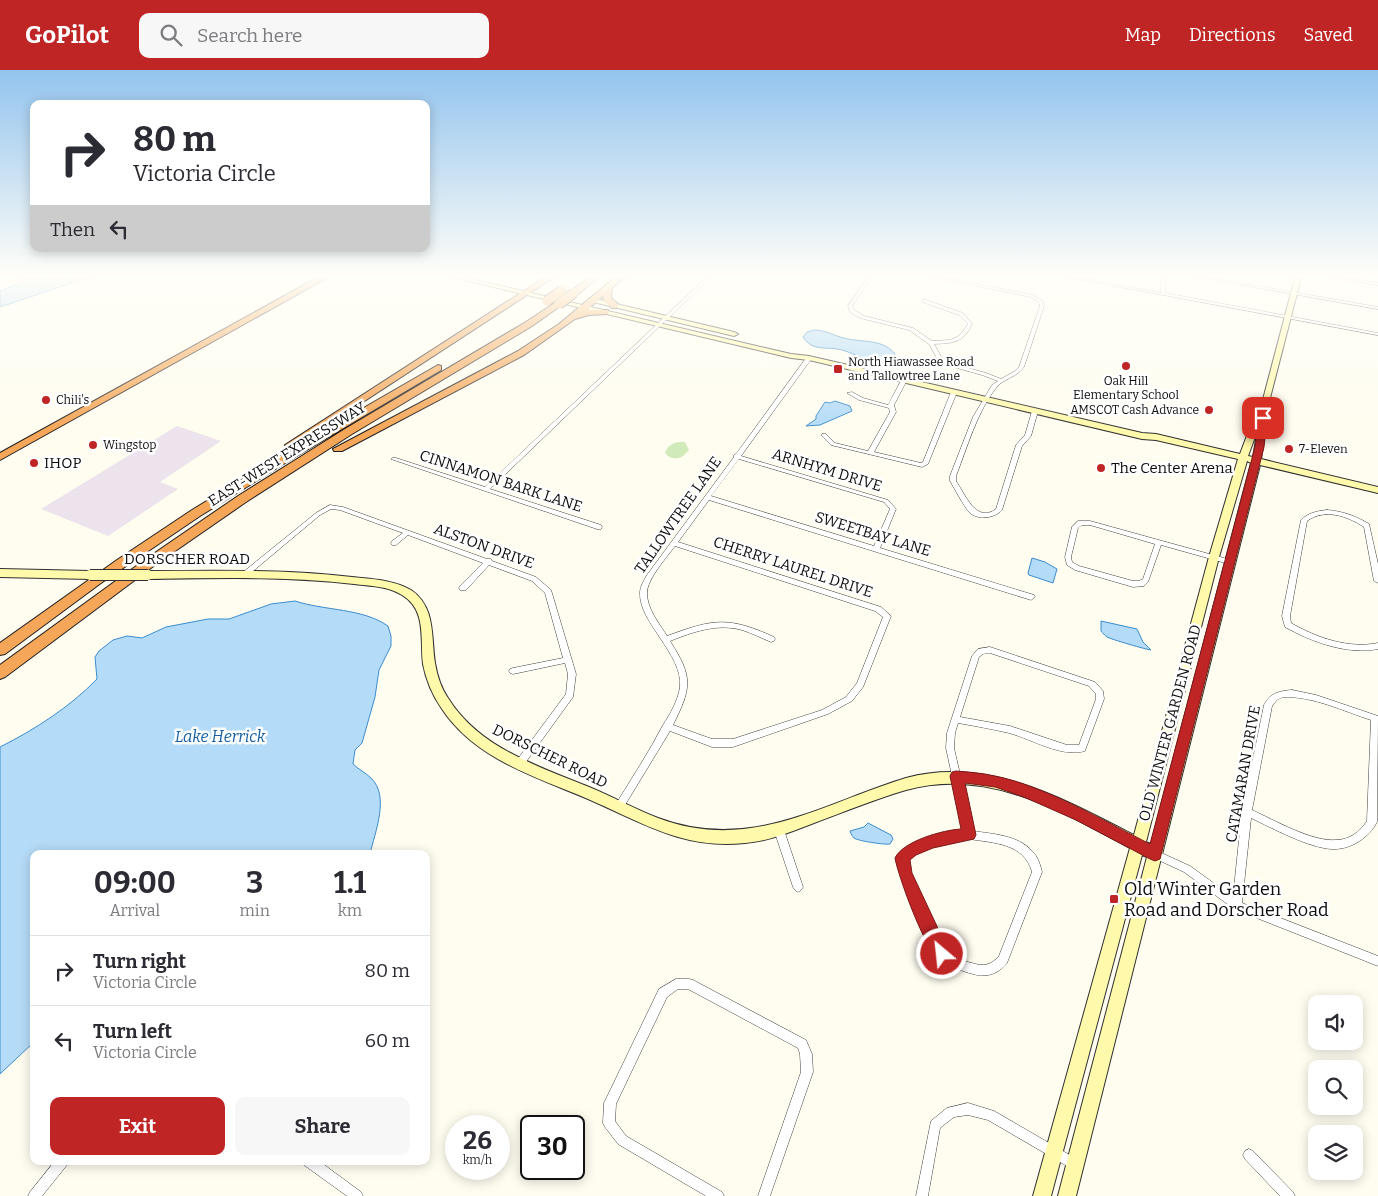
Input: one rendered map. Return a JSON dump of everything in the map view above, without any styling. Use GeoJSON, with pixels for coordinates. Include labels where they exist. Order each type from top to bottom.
{"type":"FeatureCollection","features":[{"type":"Feature","properties":{"kind":"highway"},"geometry":{"type":"LineString","coordinates":[[0,457],[104,395],[228,327]]}},
{"type":"Feature","properties":{"kind":"highway"},"geometry":{"type":"LineString","coordinates":[[0,447],[217,337],[232,327]]}},
{"type":"Feature","properties":{"kind":"highway"},"geometry":{"type":"LineString","coordinates":[[159,537],[166,529],[231,484],[465,327]]}},
{"type":"Feature","properties":{"kind":"highway","name":"EAST-WEST EXPRESSWAY"},"geometry":{"type":"LineString","coordinates":[[0,650],[159,537],[252,478],[508,327]]}},
{"type":"Feature","properties":{"kind":"highway","name":"EAST-WEST EXPRESSWAY"},"geometry":{"type":"LineString","coordinates":[[0,673],[91,605],[224,512],[310,455],[525,327]]}},
{"type":"Feature","properties":{"kind":"highway"},"geometry":{"type":"LineString","coordinates":[[224,512],[244,503],[330,453],[521,353],[561,327]]}},
{"type":"Feature","properties":{"kind":"main road"},"geometry":{"type":"LineString","coordinates":[[670,327],[791,356],[810,358]]}},
{"type":"Feature","properties":{"kind":"main road"},"geometry":{"type":"LineString","coordinates":[[701,327],[763,342],[810,358],[1142,436],[1156,444],[1378,490]]}},
{"type":"Feature","properties":{"kind":"main road","name":"OLD WINTER GARDEN ROAD"},"geometry":{"type":"LineString","coordinates":[[1042,1196],[1214,557],[1248,462],[1260,447],[1266,398],[1285,327]]}},
{"type":"Feature","properties":{"kind":"main road","name":"OLD WINTER GARDEN ROAD"},"geometry":{"type":"LineString","coordinates":[[1067,1196],[1229,562],[1253,427],[1266,398]]}},
{"type":"Feature","properties":{"kind":"main road"},"geometry":{"type":"LineString","coordinates":[[1248,462],[1378,496]]}},
{"type":"Feature","properties":{"kind":"main road","name":"DORSCHER ROAD"},"geometry":{"type":"LineString","coordinates":[[0,573],[90,576],[305,575],[385,585],[408,594],[420,605],[424,613],[431,671],[442,699],[457,721],[480,741],[520,763],[671,829],[705,837],[744,838],[778,830],[910,782],[956,776],[995,782],[1027,792],[1081,816],[1155,854]]}},
{"type":"Feature","properties":{"kind":"street"},"geometry":{"type":"LineString","coordinates":[[486,489],[656,327]]}},
{"type":"Feature","properties":{"kind":"street"},"geometry":{"type":"LineString","coordinates":[[901,327],[911,329],[931,343],[937,355],[952,365],[1002,381]]}},
{"type":"Feature","properties":{"kind":"street"},"geometry":{"type":"LineString","coordinates":[[931,343],[960,339],[965,335],[969,327]]}},
{"type":"Feature","properties":{"kind":"street"},"geometry":{"type":"LineString","coordinates":[[1035,327],[1021,367],[1017,372],[995,385],[976,417],[953,476],[953,481],[970,508],[977,514],[988,515],[999,510],[1019,445],[1028,436],[1036,411]]}},
{"type":"Feature","properties":{"kind":"street"},"geometry":{"type":"LineString","coordinates":[[1338,327],[1378,334]]}},
{"type":"Feature","properties":{"kind":"street","name":"TALLOWTREE LANE"},"geometry":{"type":"LineString","coordinates":[[619,807],[679,707],[685,687],[681,668],[645,605],[643,591],[649,577],[736,456],[810,358]]}},
{"type":"Feature","properties":{"kind":"street"},"geometry":{"type":"LineString","coordinates":[[870,453],[893,412],[891,407],[904,380]]}},
{"type":"Feature","properties":{"kind":"street"},"geometry":{"type":"LineString","coordinates":[[824,435],[833,444],[922,465],[926,463],[954,392]]}},
{"type":"Feature","properties":{"kind":"street"},"geometry":{"type":"LineString","coordinates":[[850,393],[861,400],[891,407]]}},
{"type":"Feature","properties":{"kind":"street","name":"ARNHYM DRIVE"},"geometry":{"type":"LineString","coordinates":[[736,456],[886,501],[893,509],[876,550]]}},
{"type":"Feature","properties":{"kind":"street","name":"CINNAMON BARK LANE"},"geometry":{"type":"LineString","coordinates":[[394,459],[600,527]]}},
{"type":"Feature","properties":{"kind":"street","name":"SWEETBAY LANE"},"geometry":{"type":"LineString","coordinates":[[707,497],[1031,597]]}},
{"type":"Feature","properties":{"kind":"street","name":"ALSTON DRIVE"},"geometry":{"type":"LineString","coordinates":[[244,575],[318,514],[330,507],[341,508],[489,561],[542,584],[548,592],[572,674],[570,695],[520,763]]}},
{"type":"Feature","properties":{"kind":"street"},"geometry":{"type":"LineString","coordinates":[[1378,581],[1367,526],[1362,522],[1337,514],[1310,514],[1304,520],[1286,616],[1288,625],[1300,632],[1351,647],[1371,648],[1378,646]]}},
{"type":"Feature","properties":{"kind":"street"},"geometry":{"type":"LineString","coordinates":[[1159,542],[1146,580],[1141,584],[1133,584],[1078,568],[1069,563],[1068,556],[1074,526],[1090,522],[1229,562]]}},
{"type":"Feature","properties":{"kind":"street"},"geometry":{"type":"LineString","coordinates":[[394,544],[407,533]]}},
{"type":"Feature","properties":{"kind":"street","name":"CHERRY LAUREL DRIVE"},"geometry":{"type":"LineString","coordinates":[[667,726],[712,744],[733,743],[824,712],[849,699],[860,685],[887,616],[878,609],[674,543]]}},
{"type":"Feature","properties":{"kind":"street"},"geometry":{"type":"LineString","coordinates":[[463,588],[489,561]]}},
{"type":"Feature","properties":{"kind":"street"},"geometry":{"type":"LineString","coordinates":[[666,639],[708,625],[721,624],[738,626],[771,639]]}},
{"type":"Feature","properties":{"kind":"street"},"geometry":{"type":"LineString","coordinates":[[955,720],[1010,730],[1067,749],[1082,748],[1100,699],[1100,693],[1092,684],[990,650],[981,650],[976,656],[950,733],[950,748],[969,835]]}},
{"type":"Feature","properties":{"kind":"street"},"geometry":{"type":"LineString","coordinates":[[513,671],[567,660]]}},
{"type":"Feature","properties":{"kind":"street","name":"CATAMARAN DRIVE"},"geometry":{"type":"LineString","coordinates":[[1237,906],[1248,812],[1268,704],[1272,697],[1284,693],[1306,697],[1376,719]]}},
{"type":"Feature","properties":{"kind":"street"},"geometry":{"type":"LineString","coordinates":[[1248,812],[1303,837],[1332,846],[1353,841],[1364,834],[1372,822],[1376,719]]}},
{"type":"Feature","properties":{"kind":"street"},"geometry":{"type":"LineString","coordinates":[[778,830],[798,887]]}},
{"type":"Feature","properties":{"kind":"street"},"geometry":{"type":"LineString","coordinates":[[969,835],[1010,842],[1023,848],[1036,862],[1037,872],[1003,959],[996,968],[983,972],[962,966],[942,954],[905,874],[902,858],[910,850],[933,841],[969,835]]}},
{"type":"Feature","properties":{"kind":"street"},"geometry":{"type":"LineString","coordinates":[[1155,854],[1187,869],[1237,906],[1378,962]]}},
{"type":"Feature","properties":{"kind":"street"},"geometry":{"type":"LineString","coordinates":[[718,1196],[622,1140],[609,1123],[610,1103],[663,993],[676,984],[689,984],[802,1044],[806,1054],[807,1072],[764,1196]]}},
{"type":"Feature","properties":{"kind":"street"},"geometry":{"type":"LineString","coordinates":[[922,1196],[935,1125],[951,1112],[968,1109],[990,1115],[1076,1165]]}},
{"type":"Feature","properties":{"kind":"street"},"geometry":{"type":"LineString","coordinates":[[1249,1155],[1289,1196]]}},
{"type":"Feature","properties":{"kind":"street"},"geometry":{"type":"LineString","coordinates":[[34,1196],[60,1165]]}},
{"type":"Feature","properties":{"kind":"street"},"geometry":{"type":"LineString","coordinates":[[314,1165],[357,1196]]}},
{"type":"Feature","properties":{"kind":"shaded area"},"geometry":{"type":"Polygon","coordinates":[[[177,426],[221,441],[160,482],[178,489],[108,536],[41,509],[177,426]]]}},
{"type":"Feature","properties":{"kind":"green space"},"geometry":{"type":"Polygon","coordinates":[[[685,442],[689,450],[683,456],[671,458],[665,453],[668,447],[673,444],[685,442]]]}},
{"type":"Feature","properties":{"kind":"water"},"geometry":{"type":"Polygon","coordinates":[[[814,330],[840,337],[878,343],[884,345],[895,354],[893,359],[887,362],[874,362],[842,350],[815,347],[803,337],[807,332],[814,330]]]}},
{"type":"Feature","properties":{"kind":"water"},"geometry":{"type":"Polygon","coordinates":[[[835,401],[850,406],[852,411],[820,425],[806,426],[816,419],[825,402],[835,401]]]}},
{"type":"Feature","properties":{"kind":"water"},"geometry":{"type":"Polygon","coordinates":[[[1032,558],[1045,562],[1057,569],[1053,583],[1029,575],[1032,558]]]}},
{"type":"Feature","properties":{"kind":"water","name":"Lake Herrick"},"geometry":{"type":"Polygon","coordinates":[[[295,601],[367,616],[388,626],[391,646],[379,670],[375,697],[362,743],[355,750],[353,764],[371,778],[380,794],[380,814],[371,850],[30,850],[30,1046],[0,1074],[0,747],[51,717],[97,679],[95,657],[99,651],[113,640],[127,636],[142,638],[166,627],[208,619],[229,619],[271,604],[295,601]]]}},
{"type":"Feature","properties":{"kind":"water"},"geometry":{"type":"Polygon","coordinates":[[[1101,621],[1137,629],[1143,642],[1151,650],[1107,637],[1101,631],[1101,621]]]}},
{"type":"Feature","properties":{"kind":"water"},"geometry":{"type":"Polygon","coordinates":[[[868,823],[891,835],[893,839],[890,844],[854,838],[850,831],[864,827],[868,823]]]}},
{"type":"Feature","properties":{"kind":"place","name":"Oak Hill Elementary School"},"geometry":{"type":"Point","coordinates":[1126,366]}},
{"type":"Feature","properties":{"kind":"place","name":"North Hiawassee Road and Tallowtree Lane"},"geometry":{"type":"Point","coordinates":[838,369]}},
{"type":"Feature","properties":{"kind":"place","name":"Chili's"},"geometry":{"type":"Point","coordinates":[46,400]}},
{"type":"Feature","properties":{"kind":"place","name":"AMSCOT Cash Advance"},"geometry":{"type":"Point","coordinates":[1209,410]}},
{"type":"Feature","properties":{"kind":"place","name":"Wingstop"},"geometry":{"type":"Point","coordinates":[93,445]}},
{"type":"Feature","properties":{"kind":"place","name":"7-Eleven"},"geometry":{"type":"Point","coordinates":[1289,449]}},
{"type":"Feature","properties":{"kind":"place","name":"IHOP"},"geometry":{"type":"Point","coordinates":[34,463]}},
{"type":"Feature","properties":{"kind":"place","name":"The Center Arena"},"geometry":{"type":"Point","coordinates":[1101,468]}},
{"type":"Feature","properties":{"kind":"place","name":"Old Winter Garden Road and Dorscher Road"},"geometry":{"type":"Point","coordinates":[1114,899]}},
{"type":"Feature","properties":{"kind":"route"},"geometry":{"type":"LineString","coordinates":[[942,954],[905,874],[902,858],[910,850],[933,841],[969,835],[956,776],[1009,785],[1027,792],[1081,816],[1155,854],[1260,447],[1263,418]]}}]}
